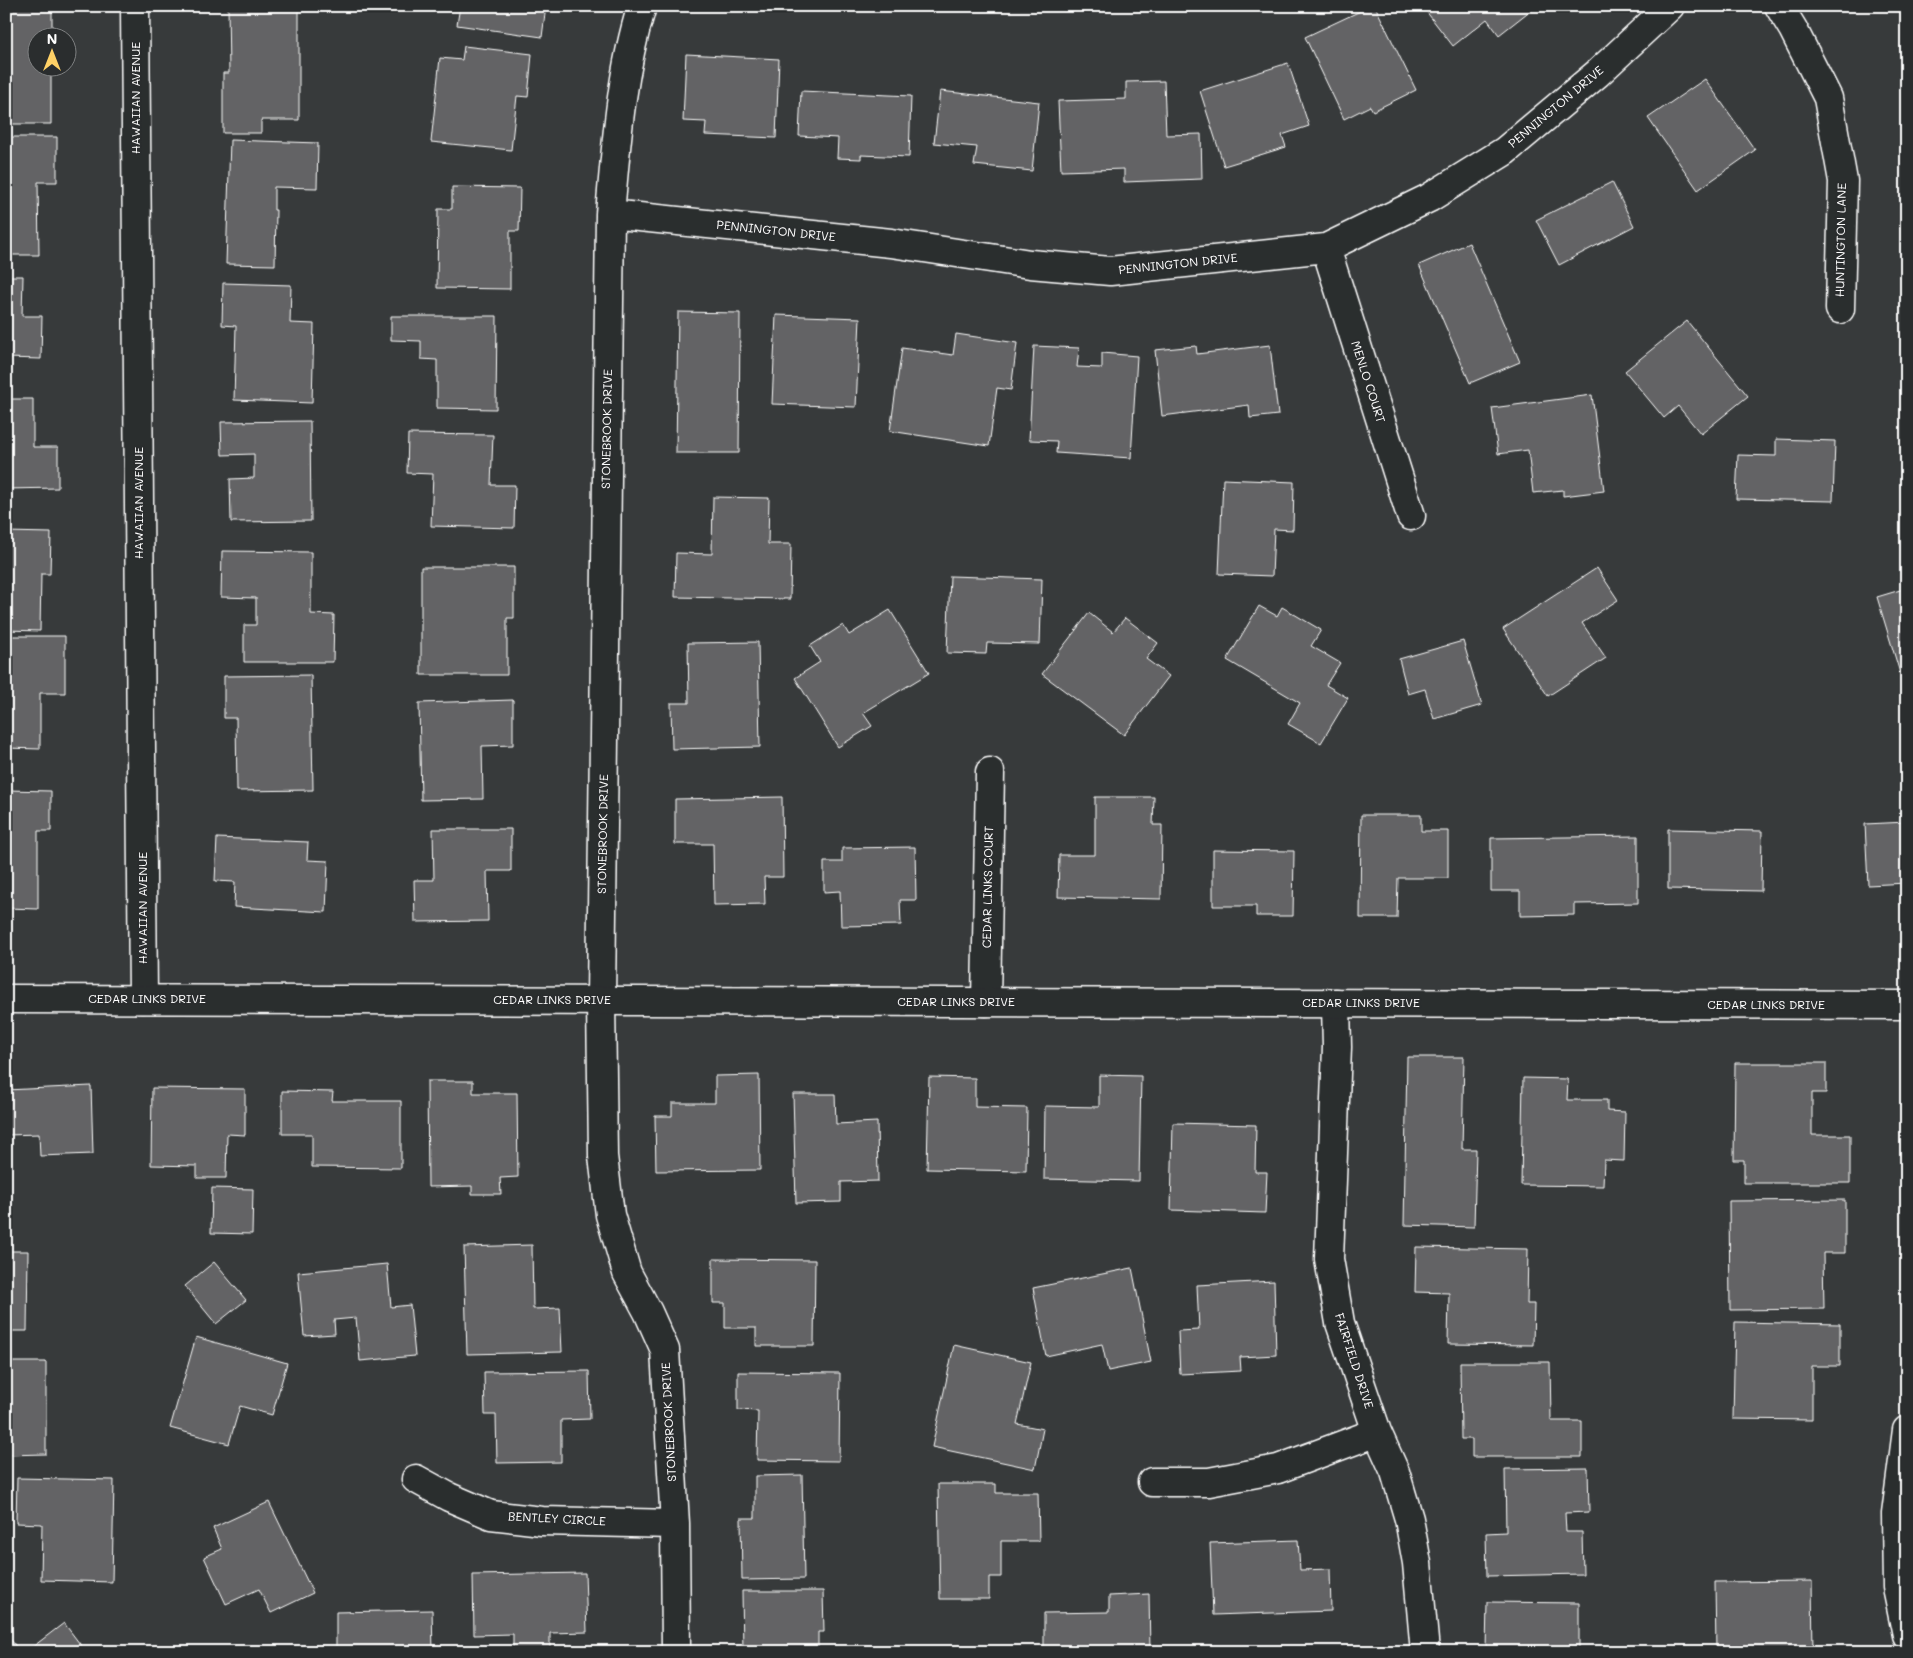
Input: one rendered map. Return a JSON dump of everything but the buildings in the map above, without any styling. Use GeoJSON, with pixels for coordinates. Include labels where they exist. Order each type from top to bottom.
{"type":"FeatureCollection","features":[{"type":"Feature","properties":{"kind":"street","name":"HAWAIIAN AVENUE"},"geometry":{"type":"LineString","coordinates":[[135,6],[144,999]]}},
{"type":"Feature","properties":{"kind":"street","name":"STONEBROOK DRIVE"},"geometry":{"type":"LineString","coordinates":[[642,6],[634,31],[623,90],[610,214],[601,1000],[603,1156],[610,1215],[627,1273],[648,1312],[665,1350],[675,1524],[676,1652]]}},
{"type":"Feature","properties":{"kind":"street","name":"PENNINGTON DRIVE"},"geometry":{"type":"LineString","coordinates":[[610,214],[890,243],[1030,264],[1110,271],[1326,248],[1429,198],[1505,151],[1598,73],[1670,6]]}},
{"type":"Feature","properties":{"kind":"street","name":"HUNTINGTON LANE"},"geometry":{"type":"LineString","coordinates":[[1779,6],[1828,98],[1843,181],[1840,309]]}},
{"type":"Feature","properties":{"kind":"street","name":"MENLO COURT"},"geometry":{"type":"LineString","coordinates":[[1326,248],[1411,516]]}},
{"type":"Feature","properties":{"kind":"street","name":"CEDAR LINKS COURT"},"geometry":{"type":"LineString","coordinates":[[986,1002],[990,772]]}},
{"type":"Feature","properties":{"kind":"street","name":"CEDAR LINKS DRIVE"},"geometry":{"type":"LineString","coordinates":[[6,999],[1907,1005]]}},
{"type":"Feature","properties":{"kind":"street","name":"FAIRFIELD DRIVE"},"geometry":{"type":"LineString","coordinates":[[1336,1003],[1337,1047],[1329,1259],[1340,1323],[1377,1432],[1395,1472],[1409,1519],[1417,1563],[1425,1652]]}},
{"type":"Feature","properties":{"kind":"street"},"geometry":{"type":"LineString","coordinates":[[1907,1430],[1896,1514],[1897,1587],[1907,1635]]}},
{"type":"Feature","properties":{"kind":"street"},"geometry":{"type":"LineString","coordinates":[[1152,1482],[1209,1482],[1278,1469],[1377,1432]]}},
{"type":"Feature","properties":{"kind":"street","name":"BENTLEY CIRCLE"},"geometry":{"type":"LineString","coordinates":[[416,1479],[490,1515],[542,1520],[675,1524]]}}]}
